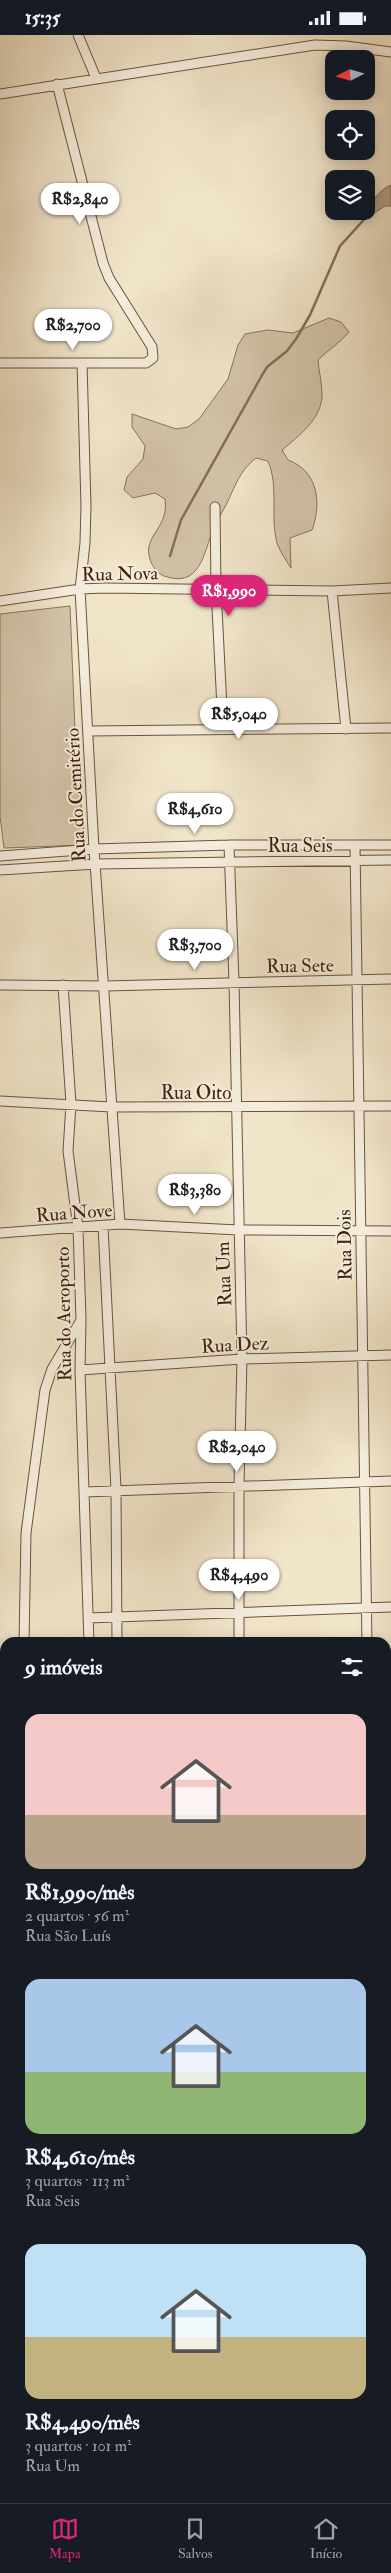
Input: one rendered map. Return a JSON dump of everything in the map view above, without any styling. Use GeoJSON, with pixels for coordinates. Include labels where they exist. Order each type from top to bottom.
{"type":"FeatureCollection","features":[{"type":"Feature","properties":{"kind":"street"},"geometry":{"type":"LineString","coordinates":[[78,35],[96,78]]}},
{"type":"Feature","properties":{"kind":"street"},"geometry":{"type":"LineString","coordinates":[[0,94],[316,45],[346,45],[391,52]]}},
{"type":"Feature","properties":{"kind":"street"},"geometry":{"type":"LineString","coordinates":[[0,363],[146,363],[153,358],[152,347],[109,278],[98,249],[57,84]]}},
{"type":"Feature","properties":{"kind":"street","name":"Rua do Cemitério"},"geometry":{"type":"LineString","coordinates":[[82,363],[86,506],[85,543],[80,589],[94,849],[120,1224]]}},
{"type":"Feature","properties":{"kind":"street"},"geometry":{"type":"LineString","coordinates":[[215,507],[216,588],[223,729]]}},
{"type":"Feature","properties":{"kind":"street","name":"Rua Nova"},"geometry":{"type":"LineString","coordinates":[[0,601],[80,589],[216,588],[332,591],[391,588]]}},
{"type":"Feature","properties":{"kind":"street"},"geometry":{"type":"LineString","coordinates":[[332,591],[346,729]]}},
{"type":"Feature","properties":{"kind":"street"},"geometry":{"type":"LineString","coordinates":[[88,731],[391,728]]}},
{"type":"Feature","properties":{"kind":"street"},"geometry":{"type":"LineString","coordinates":[[0,856],[94,849],[229,845],[391,845]]}},
{"type":"Feature","properties":{"kind":"street","name":"Rua Um"},"geometry":{"type":"LineString","coordinates":[[229,845],[234,982],[242,1359],[239,1485],[239,1637]]}},
{"type":"Feature","properties":{"kind":"street","name":"Rua Dois"},"geometry":{"type":"LineString","coordinates":[[355,846],[359,1232],[367,1637]]}},
{"type":"Feature","properties":{"kind":"street","name":"Rua Seis"},"geometry":{"type":"LineString","coordinates":[[0,870],[96,864],[391,859]]}},
{"type":"Feature","properties":{"kind":"street","name":"Rua Sete"},"geometry":{"type":"LineString","coordinates":[[0,985],[105,986],[391,979]]}},
{"type":"Feature","properties":{"kind":"street","name":"Rua do Aeroporto"},"geometry":{"type":"LineString","coordinates":[[63,985],[71,1104],[68,1151],[78,1228],[81,1319],[80,1370],[89,1637]]}},
{"type":"Feature","properties":{"kind":"street","name":"Rua Oito"},"geometry":{"type":"LineString","coordinates":[[0,1101],[111,1107],[236,1109],[391,1106]]}},
{"type":"Feature","properties":{"kind":"street","name":"Rua Nove"},"geometry":{"type":"LineString","coordinates":[[0,1233],[120,1224],[238,1229],[391,1231]]}},
{"type":"Feature","properties":{"kind":"street"},"geometry":{"type":"LineString","coordinates":[[103,1226],[116,1489],[117,1637]]}},
{"type":"Feature","properties":{"kind":"street"},"geometry":{"type":"LineString","coordinates":[[24,1637],[26,1533],[43,1397],[52,1369],[81,1319]]}},
{"type":"Feature","properties":{"kind":"street","name":"Rua Dez"},"geometry":{"type":"LineString","coordinates":[[80,1370],[242,1359],[391,1355]]}},
{"type":"Feature","properties":{"kind":"street"},"geometry":{"type":"LineString","coordinates":[[84,1492],[116,1489],[391,1481]]}},
{"type":"Feature","properties":{"kind":"street"},"geometry":{"type":"LineString","coordinates":[[88,1618],[391,1607]]}},
{"type":"Feature","properties":{"kind":"shaded area"},"geometry":{"type":"Polygon","coordinates":[[[391,185],[391,206],[385,206],[375,213],[375,198],[391,185]]]}},
{"type":"Feature","properties":{"kind":"shaded area"},"geometry":{"type":"Polygon","coordinates":[[[329,318],[341,322],[349,332],[318,360],[322,395],[318,411],[308,426],[282,450],[288,460],[306,472],[315,489],[317,499],[317,509],[312,530],[290,538],[291,568],[277,543],[274,522],[273,481],[268,461],[256,458],[245,468],[238,480],[214,526],[199,566],[186,578],[176,579],[161,575],[152,564],[149,548],[150,542],[164,517],[165,499],[155,493],[133,498],[124,490],[127,477],[143,459],[145,446],[132,427],[132,414],[176,429],[188,427],[199,419],[228,379],[238,345],[245,334],[268,330],[293,333],[329,318]]]}},
{"type":"Feature","properties":{"kind":"shaded area"},"geometry":{"type":"Polygon","coordinates":[[[70,606],[76,756],[85,845],[4,848],[0,816],[0,614],[70,606]]]}},
{"type":"Feature","properties":{"kind":"waterway"},"geometry":{"type":"LineString","coordinates":[[170,556],[181,520],[261,377],[267,367],[287,351],[296,339],[310,315],[340,246],[364,220]]}}]}
